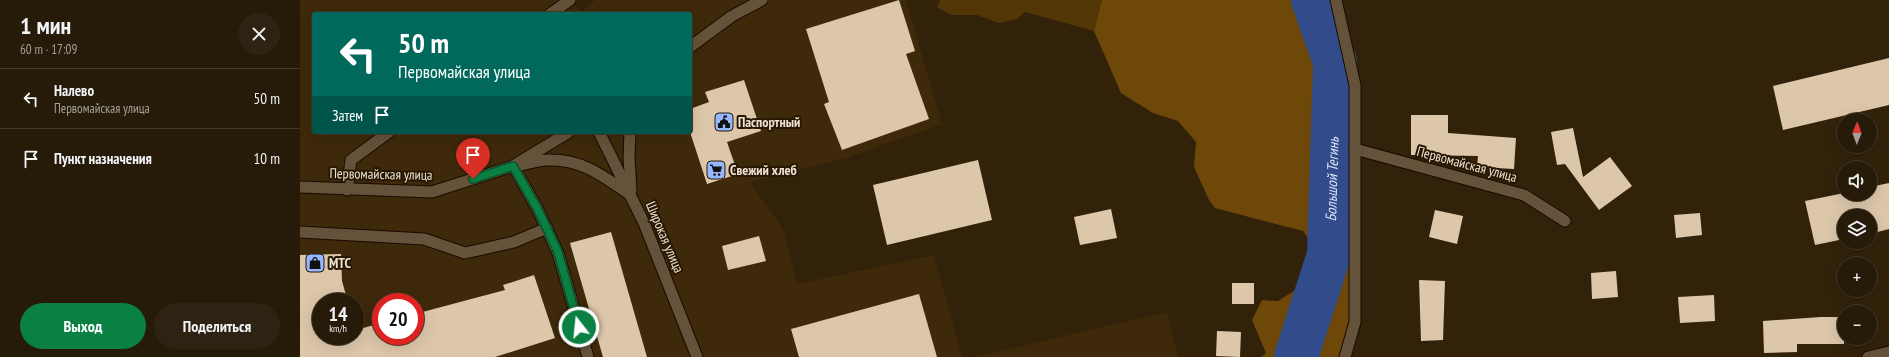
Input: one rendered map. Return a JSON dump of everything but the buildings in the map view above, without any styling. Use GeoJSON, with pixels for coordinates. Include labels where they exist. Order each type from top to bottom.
{"type":"FeatureCollection","features":[{"type":"Feature","properties":{"kind":"street"},"geometry":{"type":"LineString","coordinates":[[553,12],[570,0]]}},
{"type":"Feature","properties":{"kind":"street"},"geometry":{"type":"LineString","coordinates":[[692,45],[732,16],[762,0]]}},
{"type":"Feature","properties":{"kind":"street"},"geometry":{"type":"LineString","coordinates":[[1336,0],[1355,85],[1355,322],[1345,357]]}},
{"type":"Feature","properties":{"kind":"street"},"geometry":{"type":"LineString","coordinates":[[347,190],[351,160],[386,134]]}},
{"type":"Feature","properties":{"kind":"street","name":"Первомайская улица"},"geometry":{"type":"LineString","coordinates":[[300,187],[347,190],[432,192],[513,166],[565,134]]}},
{"type":"Feature","properties":{"kind":"street","name":"Широкая улица"},"geometry":{"type":"LineString","coordinates":[[600,134],[644,222],[697,357]]}},
{"type":"Feature","properties":{"kind":"street"},"geometry":{"type":"LineString","coordinates":[[630,134],[629,157],[631,196]]}},
{"type":"Feature","properties":{"kind":"street","name":"Первомайская улица"},"geometry":{"type":"LineString","coordinates":[[1355,149],[1524,195],[1565,221]]}},
{"type":"Feature","properties":{"kind":"street"},"geometry":{"type":"LineString","coordinates":[[588,357],[558,252],[547,228],[513,166],[550,159],[577,162],[601,174],[631,196]]}},
{"type":"Feature","properties":{"kind":"street"},"geometry":{"type":"LineString","coordinates":[[300,232],[424,239],[465,252],[514,242],[547,228]]}},
{"type":"Feature","properties":{"kind":"street"},"geometry":{"type":"LineString","coordinates":[[1868,357],[1889,352]]}},
{"type":"Feature","properties":{"kind":"shaded area"},"geometry":{"type":"Polygon","coordinates":[[[300,0],[566,0],[582,12],[595,0],[906,0],[942,124],[846,158],[750,182],[783,229],[797,284],[934,255],[962,357],[300,357],[300,0]]]}},
{"type":"Feature","properties":{"kind":"shaded area"},"geometry":{"type":"Polygon","coordinates":[[[940,0],[1102,0],[1094,31],[1025,12],[1017,19],[999,23],[977,15],[951,15],[937,7],[940,0]]]}},
{"type":"Feature","properties":{"kind":"shaded area"},"geometry":{"type":"Polygon","coordinates":[[[1102,0],[1336,0],[1355,85],[1355,322],[1343,357],[1261,357],[1266,353],[1252,320],[1262,300],[1278,301],[1305,284],[1320,255],[1303,231],[1215,208],[1209,200],[1194,167],[1196,142],[1178,121],[1153,113],[1121,93],[1094,31],[1102,0]]]}},
{"type":"Feature","properties":{"kind":"shaded area"},"geometry":{"type":"Polygon","coordinates":[[[1167,312],[1178,357],[974,357],[1167,312]]]}},
{"type":"Feature","properties":{"kind":"waterway","name":"Большой Тегинь"},"geometry":{"type":"LineString","coordinates":[[1296,357],[1329,255],[1335,62],[1313,0]]}},
{"type":"Feature","properties":{"kind":"place","name":"Паспортный"},"geometry":{"type":"Point","coordinates":[724,122]}},
{"type":"Feature","properties":{"kind":"place","name":"Свежий хлеб"},"geometry":{"type":"Point","coordinates":[716,170]}},
{"type":"Feature","properties":{"kind":"place","name":"МТС"},"geometry":{"type":"Point","coordinates":[315,263]}},
{"type":"Feature","properties":{"kind":"route"},"geometry":{"type":"LineString","coordinates":[[473,179],[513,166],[537,208],[558,252],[579,327]]}}]}
